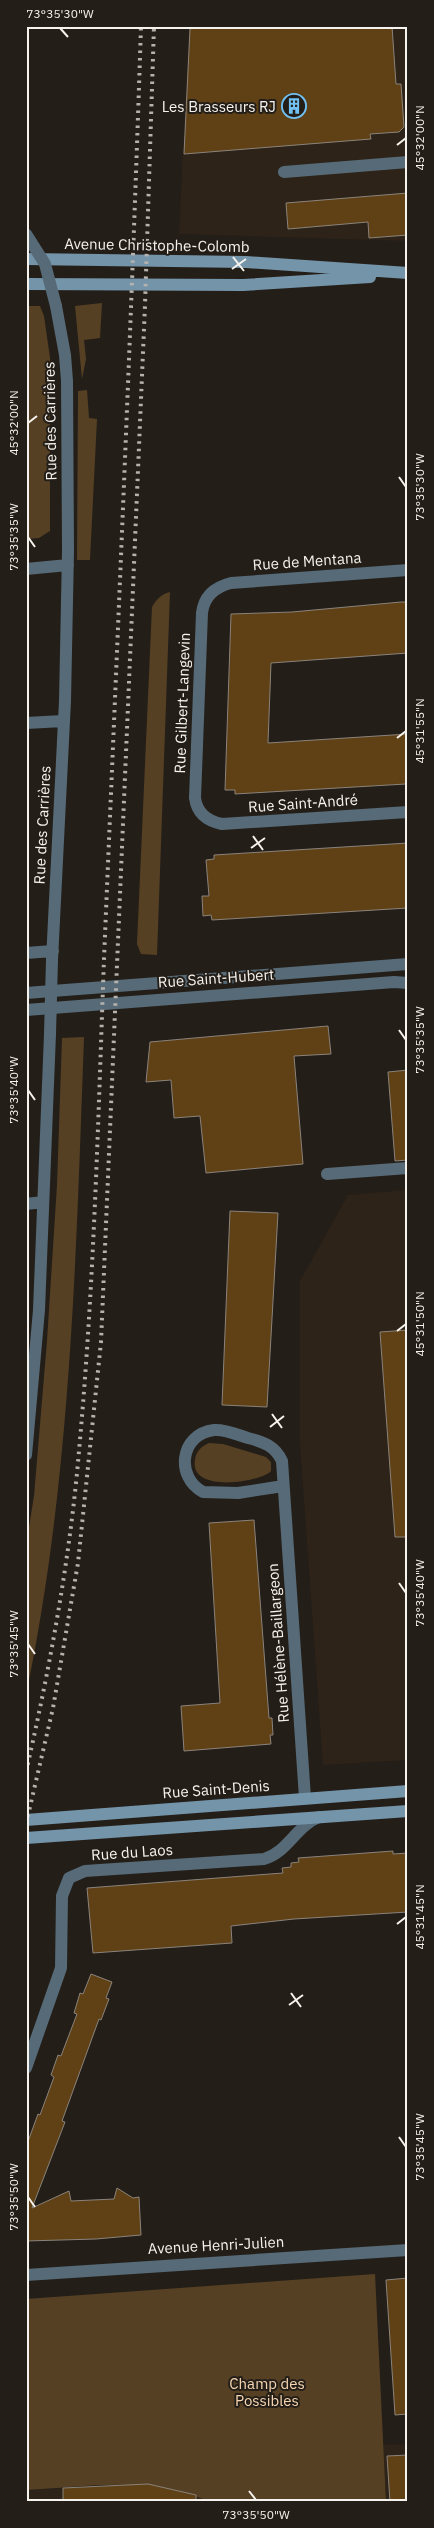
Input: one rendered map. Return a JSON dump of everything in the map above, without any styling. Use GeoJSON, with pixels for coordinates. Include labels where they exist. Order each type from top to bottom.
{"type":"FeatureCollection","features":[{"type":"Feature","properties":{"kind":"main road","name":"Avenue Christophe-Colomb"},"geometry":{"type":"LineString","coordinates":[[26,258],[246,262],[408,274]]}},
{"type":"Feature","properties":{"kind":"main road","name":"Avenue Christophe-Colomb"},"geometry":{"type":"LineString","coordinates":[[26,284],[243,285],[408,274]]}},
{"type":"Feature","properties":{"kind":"main road","name":"Rue Saint-Denis"},"geometry":{"type":"LineString","coordinates":[[26,1820],[408,1791]]}},
{"type":"Feature","properties":{"kind":"main road"},"geometry":{"type":"LineString","coordinates":[[26,1838],[408,1811]]}},
{"type":"Feature","properties":{"kind":"street"},"geometry":{"type":"LineString","coordinates":[[284,172],[408,162]]}},
{"type":"Feature","properties":{"kind":"street","name":"Rue des Carrières"},"geometry":{"type":"LineString","coordinates":[[26,234],[45,264],[56,306],[65,355],[67,380],[68,565],[39,1310],[26,1455]]}},
{"type":"Feature","properties":{"kind":"street"},"geometry":{"type":"LineString","coordinates":[[26,569],[68,565]]}},
{"type":"Feature","properties":{"kind":"street","name":"Rue de Mentana"},"geometry":{"type":"LineString","coordinates":[[211,593],[220,586],[231,583],[408,570]]}},
{"type":"Feature","properties":{"kind":"street","name":"Rue Gilbert-Langevin"},"geometry":{"type":"LineString","coordinates":[[202,815],[194,798],[202,613],[204,602],[211,593]]}},
{"type":"Feature","properties":{"kind":"street"},"geometry":{"type":"LineString","coordinates":[[26,723],[63,721]]}},
{"type":"Feature","properties":{"kind":"street","name":"Rue Saint-André"},"geometry":{"type":"LineString","coordinates":[[202,815],[214,822],[231,824],[408,812]]}},
{"type":"Feature","properties":{"kind":"street"},"geometry":{"type":"LineString","coordinates":[[26,953],[53,955]]}},
{"type":"Feature","properties":{"kind":"street","name":"Rue Saint-Hubert"},"geometry":{"type":"LineString","coordinates":[[26,993],[408,964]]}},
{"type":"Feature","properties":{"kind":"street","name":"Rue Saint-Hubert"},"geometry":{"type":"LineString","coordinates":[[26,1010],[394,982],[408,983]]}},
{"type":"Feature","properties":{"kind":"street"},"geometry":{"type":"LineString","coordinates":[[327,1174],[408,1168]]}},
{"type":"Feature","properties":{"kind":"street"},"geometry":{"type":"LineString","coordinates":[[26,1204],[43,1202]]}},
{"type":"Feature","properties":{"kind":"street","name":"Rue Hélène-Baillargeon"},"geometry":{"type":"LineString","coordinates":[[284,1486],[238,1493],[203,1492],[187,1478],[184,1471],[184,1455],[196,1438],[214,1430],[266,1443],[278,1454],[283,1469],[305,1798]]}},
{"type":"Feature","properties":{"kind":"street","name":"Rue du Laos"},"geometry":{"type":"LineString","coordinates":[[26,2068],[61,1968],[62,1896],[69,1878],[85,1871],[264,1860],[277,1854],[301,1828],[320,1817]]}},
{"type":"Feature","properties":{"kind":"street","name":"Avenue Henri-Julien"},"geometry":{"type":"LineString","coordinates":[[26,2274],[408,2250]]}},
{"type":"Feature","properties":{"kind":"shaded area"},"geometry":{"type":"Polygon","coordinates":[[[189,26],[408,26],[408,241],[179,234],[189,26]]]}},
{"type":"Feature","properties":{"kind":"shaded area"},"geometry":{"type":"Polygon","coordinates":[[[408,1190],[408,1760],[323,1765],[300,1444],[300,1281],[348,1195],[408,1190]]]}},
{"type":"Feature","properties":{"kind":"shaded area"},"geometry":{"type":"Polygon","coordinates":[[[408,2444],[408,2502],[386,2502],[383,2445],[408,2444]]]}},
{"type":"Feature","properties":{"kind":"shaded area"},"geometry":{"type":"Polygon","coordinates":[[[148,2484],[194,2494],[210,2502],[26,2502],[26,2490],[148,2484]]]}},
{"type":"Feature","properties":{"kind":"green space"},"geometry":{"type":"Polygon","coordinates":[[[102,303],[100,338],[84,340],[86,359],[82,379],[75,306],[102,303]]]}},
{"type":"Feature","properties":{"kind":"green space"},"geometry":{"type":"Polygon","coordinates":[[[26,306],[40,306],[44,316],[50,358],[50,531],[39,538],[26,539],[26,306]]]}},
{"type":"Feature","properties":{"kind":"green space"},"geometry":{"type":"Polygon","coordinates":[[[87,390],[89,418],[97,419],[90,560],[77,560],[78,391],[87,390]]]}},
{"type":"Feature","properties":{"kind":"green space"},"geometry":{"type":"Polygon","coordinates":[[[170,592],[157,955],[141,954],[137,944],[152,607],[159,598],[170,592]]]}},
{"type":"Feature","properties":{"kind":"green space"},"geometry":{"type":"Polygon","coordinates":[[[84,1037],[74,1285],[62,1450],[41,1614],[26,1695],[26,1546],[34,1496],[47,1341],[57,1185],[62,1038],[84,1037]]]}},
{"type":"Feature","properties":{"kind":"green space"},"geometry":{"type":"Polygon","coordinates":[[[209,1443],[223,1444],[266,1457],[271,1462],[271,1471],[265,1475],[242,1481],[215,1481],[203,1478],[196,1471],[195,1460],[200,1449],[209,1443]]]}},
{"type":"Feature","properties":{"kind":"green space","name":"Champ des Possibles"},"geometry":{"type":"Polygon","coordinates":[[[375,2274],[386,2502],[210,2502],[166,2488],[120,2485],[26,2490],[26,2299],[375,2274]]]}},
{"type":"Feature","properties":{"kind":"building","name":"Les Brasseurs RJ"},"geometry":{"type":"Polygon","coordinates":[[[195,26],[392,26],[396,84],[401,84],[404,127],[399,132],[370,134],[371,139],[184,154],[190,29],[195,26]]]}},
{"type":"Feature","properties":{"kind":"building"},"geometry":{"type":"Polygon","coordinates":[[[408,193],[408,235],[369,238],[368,222],[288,229],[286,203],[408,193]]]}},
{"type":"Feature","properties":{"kind":"building"},"geometry":{"type":"Polygon","coordinates":[[[408,602],[408,653],[271,663],[268,743],[408,734],[406,784],[235,794],[235,790],[225,790],[231,614],[292,612],[408,602]]]}},
{"type":"Feature","properties":{"kind":"building"},"geometry":{"type":"Polygon","coordinates":[[[408,843],[408,908],[212,920],[211,915],[203,916],[202,896],[209,896],[206,860],[214,859],[214,855],[408,843]]]}},
{"type":"Feature","properties":{"kind":"building"},"geometry":{"type":"Polygon","coordinates":[[[328,1026],[331,1054],[294,1056],[303,1164],[206,1173],[200,1116],[174,1118],[171,1080],[146,1082],[150,1042],[328,1026]]]}},
{"type":"Feature","properties":{"kind":"building"},"geometry":{"type":"Polygon","coordinates":[[[408,1070],[408,1160],[395,1161],[388,1072],[408,1070]]]}},
{"type":"Feature","properties":{"kind":"building"},"geometry":{"type":"Polygon","coordinates":[[[230,1211],[278,1213],[267,1407],[222,1405],[230,1211]]]}},
{"type":"Feature","properties":{"kind":"building"},"geometry":{"type":"Polygon","coordinates":[[[408,1330],[408,1537],[395,1537],[380,1332],[408,1330]]]}},
{"type":"Feature","properties":{"kind":"building"},"geometry":{"type":"Polygon","coordinates":[[[254,1520],[269,1718],[272,1718],[273,1735],[270,1735],[271,1744],[184,1751],[181,1706],[220,1703],[209,1523],[254,1520]]]}},
{"type":"Feature","properties":{"kind":"building"},"geometry":{"type":"Polygon","coordinates":[[[393,1851],[393,1854],[408,1853],[408,1912],[294,1919],[231,1926],[232,1943],[93,1953],[87,1888],[283,1873],[282,1868],[291,1867],[291,1863],[299,1862],[298,1858],[393,1851]]]}},
{"type":"Feature","properties":{"kind":"building"},"geometry":{"type":"Polygon","coordinates":[[[91,1974],[112,1982],[106,1998],[109,1999],[101,2020],[99,2019],[62,2121],[65,2122],[32,2208],[69,2191],[71,2201],[114,2199],[117,2188],[133,2198],[139,2197],[141,2235],[96,2239],[26,2241],[26,2147],[54,2077],[51,2075],[58,2055],[61,2056],[77,2014],[74,2013],[80,1993],[83,1994],[91,1974]]]}},
{"type":"Feature","properties":{"kind":"building"},"geometry":{"type":"Polygon","coordinates":[[[408,2278],[408,2414],[395,2415],[386,2280],[408,2278]]]}},
{"type":"Feature","properties":{"kind":"building"},"geometry":{"type":"Polygon","coordinates":[[[408,2455],[408,2502],[390,2502],[387,2456],[408,2455]]]}},
{"type":"Feature","properties":{"kind":"building"},"geometry":{"type":"Polygon","coordinates":[[[148,2484],[196,2495],[196,2502],[63,2502],[63,2488],[148,2484]]]}},
{"type":"Feature","properties":{"kind":"railway"},"geometry":{"type":"LineString","coordinates":[[26,1772],[51,1653],[65,1572],[75,1491],[84,1390],[92,1266],[141,26]]}},
{"type":"Feature","properties":{"kind":"railway"},"geometry":{"type":"LineString","coordinates":[[26,1824],[53,1708],[78,1563],[101,1342],[145,305],[154,26]]}},
{"type":"Feature","properties":{"kind":"place","name":"Les Brasseurs RJ"},"geometry":{"type":"Point","coordinates":[294,106]}}]}
